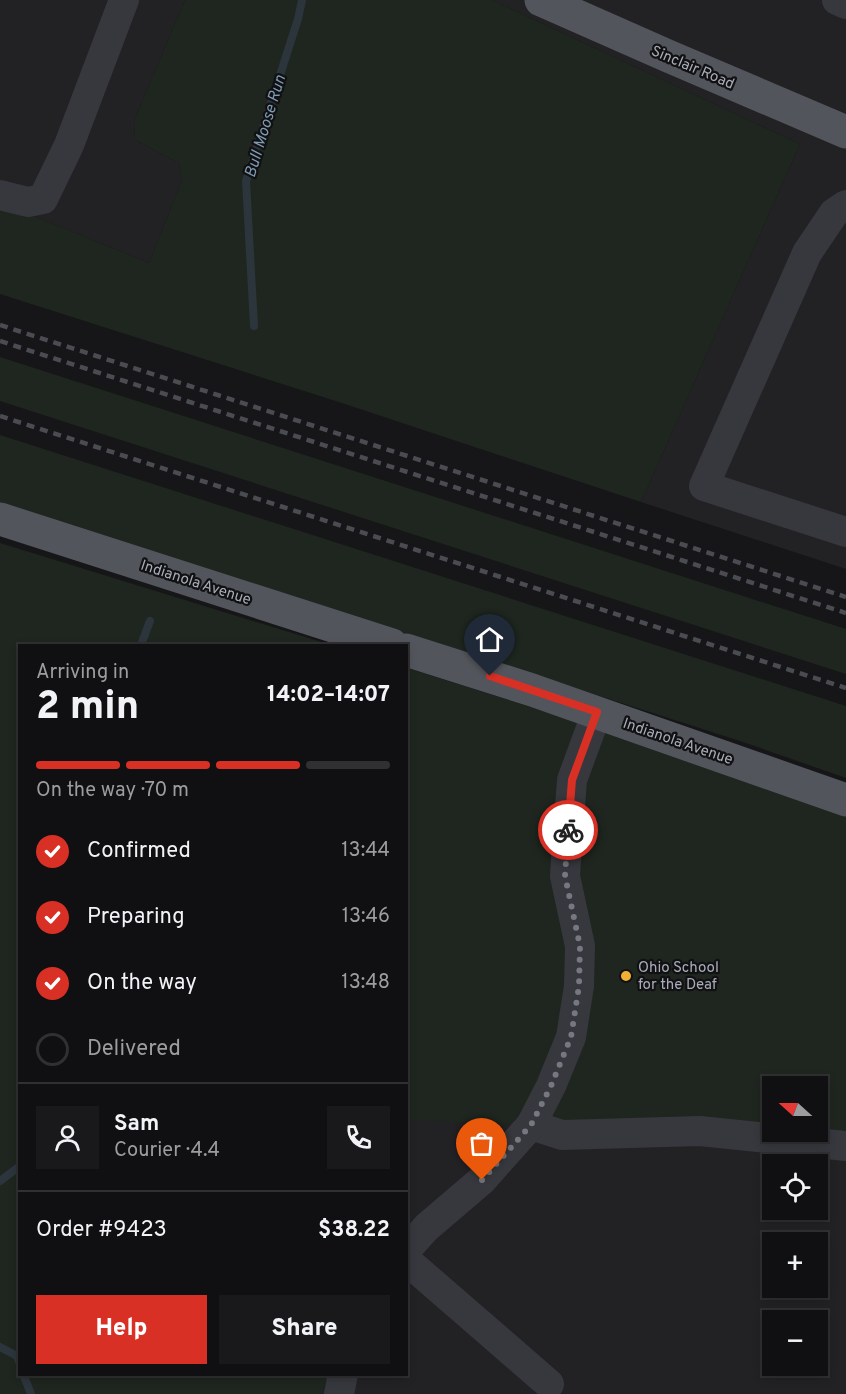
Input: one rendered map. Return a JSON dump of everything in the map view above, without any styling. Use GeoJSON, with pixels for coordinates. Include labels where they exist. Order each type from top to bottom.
{"type":"FeatureCollection","features":[{"type":"Feature","properties":{"kind":"main road","name":"Sinclair Road"},"geometry":{"type":"LineString","coordinates":[[542,0],[846,132]]}},
{"type":"Feature","properties":{"kind":"main road","name":"Indianola Avenue"},"geometry":{"type":"LineString","coordinates":[[0,519],[389,644]]}},
{"type":"Feature","properties":{"kind":"main road","name":"Indianola Avenue"},"geometry":{"type":"LineString","coordinates":[[408,651],[597,712],[846,800]]}},
{"type":"Feature","properties":{"kind":"lane"},"geometry":{"type":"LineString","coordinates":[[0,195],[28,202],[43,199],[69,145],[124,0]]}},
{"type":"Feature","properties":{"kind":"lane"},"geometry":{"type":"LineString","coordinates":[[837,0],[846,4]]}},
{"type":"Feature","properties":{"kind":"lane"},"geometry":{"type":"LineString","coordinates":[[846,205],[834,213],[807,253],[704,486],[846,532]]}},
{"type":"Feature","properties":{"kind":"lane"},"geometry":{"type":"LineString","coordinates":[[408,1248],[427,1227],[482,1180],[531,1125],[551,1086],[571,1037],[579,986],[580,946],[565,876],[572,780],[597,712]]}},
{"type":"Feature","properties":{"kind":"lane"},"geometry":{"type":"LineString","coordinates":[[531,1125],[562,1135],[700,1131],[846,1146]]}},
{"type":"Feature","properties":{"kind":"lane"},"geometry":{"type":"LineString","coordinates":[[408,1262],[549,1384]]}},
{"type":"Feature","properties":{"kind":"lane"},"geometry":{"type":"LineString","coordinates":[[339,1394],[343,1376]]}},
{"type":"Feature","properties":{"kind":"shaded area"},"geometry":{"type":"Polygon","coordinates":[[[0,0],[185,0],[134,121],[135,140],[179,163],[182,180],[149,263],[0,202],[0,0]]]}},
{"type":"Feature","properties":{"kind":"shaded area"},"geometry":{"type":"Polygon","coordinates":[[[185,0],[492,0],[800,144],[641,502],[345,404],[0,294],[0,202],[149,263],[182,180],[179,163],[135,140],[134,121],[185,0]]]}},
{"type":"Feature","properties":{"kind":"shaded area"},"geometry":{"type":"Polygon","coordinates":[[[492,0],[846,0],[846,569],[641,502],[800,144],[492,0]]]}},
{"type":"Feature","properties":{"kind":"shaded area"},"geometry":{"type":"Polygon","coordinates":[[[0,357],[846,629],[846,674],[0,401],[0,357]]]}},
{"type":"Feature","properties":{"kind":"shaded area"},"geometry":{"type":"Polygon","coordinates":[[[0,435],[846,706],[846,778],[743,742],[0,503],[0,435]]]}},
{"type":"Feature","properties":{"kind":"shaded area"},"geometry":{"type":"Polygon","coordinates":[[[0,543],[328,644],[18,644],[18,1376],[326,1376],[322,1394],[0,1394],[0,543]]]}},
{"type":"Feature","properties":{"kind":"shaded area"},"geometry":{"type":"Polygon","coordinates":[[[408,668],[742,774],[846,813],[846,1146],[786,1142],[828,1142],[828,1076],[762,1076],[762,1140],[531,1125],[408,1120],[408,668]]]}},
{"type":"Feature","properties":{"kind":"shaded area","name":"Ohio School for the Deaf"},"geometry":{"type":"Polygon","coordinates":[[[846,837],[846,1394],[191,1394],[202,1376],[408,1376],[408,865],[846,837]]]}},
{"type":"Feature","properties":{"kind":"waterway","name":"Bull Moose Run"},"geometry":{"type":"LineString","coordinates":[[254,326],[246,181],[302,0]]}},
{"type":"Feature","properties":{"kind":"waterway"},"geometry":{"type":"LineString","coordinates":[[141,644],[150,621]]}},
{"type":"Feature","properties":{"kind":"waterway"},"geometry":{"type":"LineString","coordinates":[[0,1181],[18,1168]]}},
{"type":"Feature","properties":{"kind":"waterway"},"geometry":{"type":"LineString","coordinates":[[0,1347],[18,1359]]}},
{"type":"Feature","properties":{"kind":"waterway"},"geometry":{"type":"LineString","coordinates":[[24,1376],[31,1394]]}},
{"type":"Feature","properties":{"kind":"railway"},"geometry":{"type":"LineString","coordinates":[[0,325],[846,597]]}},
{"type":"Feature","properties":{"kind":"railway"},"geometry":{"type":"LineString","coordinates":[[0,341],[846,613]]}},
{"type":"Feature","properties":{"kind":"railway"},"geometry":{"type":"LineString","coordinates":[[0,416],[846,688]]}},
{"type":"Feature","properties":{"kind":"way so far"},"geometry":{"type":"LineString","coordinates":[[482,1180],[531,1125],[551,1086],[571,1037],[579,986],[580,946],[565,876],[568,830]]}},
{"type":"Feature","properties":{"kind":"place","name":"Ohio School for the Deaf"},"geometry":{"type":"Point","coordinates":[626,976]}},
{"type":"Feature","properties":{"kind":"route"},"geometry":{"type":"LineString","coordinates":[[490,676],[597,712],[572,780],[568,830]]}}]}
